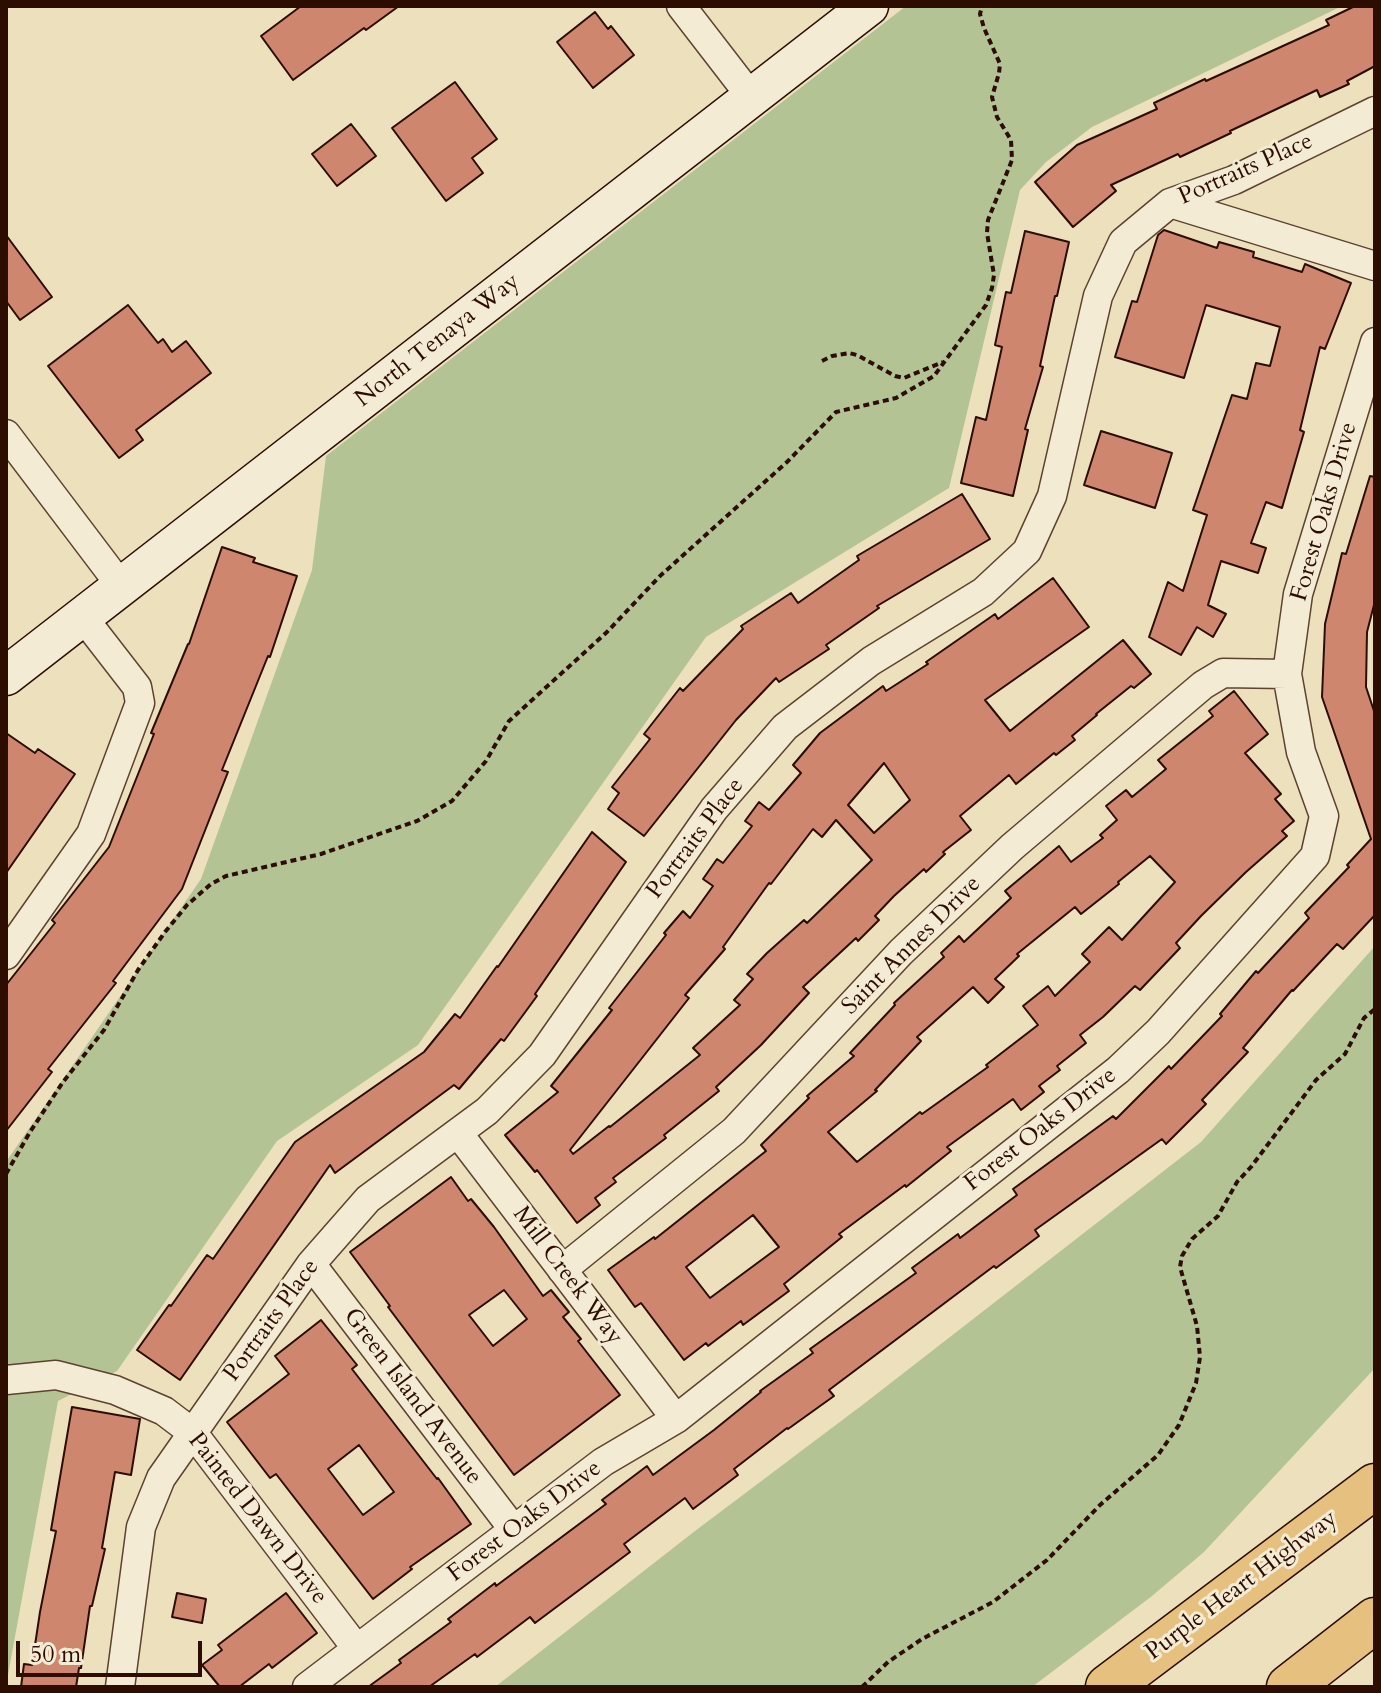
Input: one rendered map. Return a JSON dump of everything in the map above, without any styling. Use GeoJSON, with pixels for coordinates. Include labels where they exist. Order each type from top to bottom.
{"type":"FeatureCollection","features":[{"type":"Feature","properties":{"kind":"highway","name":"Purple Heart Highway"},"geometry":{"type":"LineString","coordinates":[[1108,1687],[1375,1486]]}},
{"type":"Feature","properties":{"kind":"highway"},"geometry":{"type":"LineString","coordinates":[[1289,1687],[1375,1620]]}},
{"type":"Feature","properties":{"kind":"street"},"geometry":{"type":"LineString","coordinates":[[681,6],[752,98]]}},
{"type":"Feature","properties":{"kind":"street","name":"North Tenaya Way"},"geometry":{"type":"LineString","coordinates":[[6,676],[869,6]]}},
{"type":"Feature","properties":{"kind":"street","name":"Portraits Place"},"geometry":{"type":"LineString","coordinates":[[120,1687],[141,1527],[161,1478],[311,1264],[368,1199],[487,1111],[542,1055],[714,809],[785,727],[871,661],[983,592],[1027,551],[1052,496],[1098,296],[1123,242],[1170,203],[1234,180],[1375,111]]}},
{"type":"Feature","properties":{"kind":"street"},"geometry":{"type":"LineString","coordinates":[[1170,203],[1375,266]]}},
{"type":"Feature","properties":{"kind":"street","name":"Forest Oaks Drive"},"geometry":{"type":"LineString","coordinates":[[307,1687],[603,1462],[676,1419],[1118,1070],[1158,1032],[1315,856],[1324,816],[1301,752],[1287,674],[1298,594],[1375,342]]}},
{"type":"Feature","properties":{"kind":"street"},"geometry":{"type":"LineString","coordinates":[[6,434],[121,586]]}},
{"type":"Feature","properties":{"kind":"street"},"geometry":{"type":"LineString","coordinates":[[6,955],[91,834],[140,703],[137,687],[82,616]]}},
{"type":"Feature","properties":{"kind":"street","name":"Saint Annes Drive"},"geometry":{"type":"LineString","coordinates":[[562,1270],[734,1131],[912,942],[1012,847],[1203,685],[1223,673],[1287,674]]}},
{"type":"Feature","properties":{"kind":"street","name":"Mill Creek Way"},"geometry":{"type":"LineString","coordinates":[[458,1133],[676,1419]]}},
{"type":"Feature","properties":{"kind":"street","name":"Green Island Avenue"},"geometry":{"type":"LineString","coordinates":[[311,1264],[514,1530]]}},
{"type":"Feature","properties":{"kind":"street","name":"Painted Dawn Drive"},"geometry":{"type":"LineString","coordinates":[[6,1380],[56,1375],[115,1390],[164,1411],[193,1433],[357,1649]]}},
{"type":"Feature","properties":{"kind":"path"},"geometry":{"type":"LineString","coordinates":[[6,1174],[63,1082],[104,1030],[138,970],[187,905],[211,884],[226,876],[321,854],[417,821],[452,801],[486,761],[509,721],[607,632],[660,576],[787,462],[836,412],[896,398],[934,376],[986,305],[994,275],[987,233],[988,220],[1012,160],[1011,140],[997,117],[992,97],[1000,64],[984,28],[980,14],[982,6]]}},
{"type":"Feature","properties":{"kind":"path"},"geometry":{"type":"LineString","coordinates":[[822,361],[849,353],[904,378],[945,361]]}},
{"type":"Feature","properties":{"kind":"path"},"geometry":{"type":"LineString","coordinates":[[862,1687],[888,1662],[922,1639],[1004,1594],[1047,1560],[1100,1505],[1158,1455],[1179,1425],[1196,1383],[1200,1357],[1197,1326],[1180,1267],[1182,1256],[1192,1239],[1218,1216],[1237,1182],[1316,1080],[1345,1054],[1364,1018],[1375,1009]]}},
{"type":"Feature","properties":{"kind":"green space"},"geometry":{"type":"Polygon","coordinates":[[[906,6],[1342,6],[1092,127],[1046,162],[1020,190],[949,488],[706,637],[418,1045],[277,1141],[117,1371],[58,1401],[6,1686],[6,1162],[201,879],[312,570],[326,456],[906,6]]]}},
{"type":"Feature","properties":{"kind":"green space"},"geometry":{"type":"Polygon","coordinates":[[[1375,946],[1375,1368],[1204,1552],[1152,1596],[1032,1687],[495,1687],[1201,1142],[1375,946]]]}},
{"type":"Feature","properties":{"kind":"building"},"geometry":{"type":"Polygon","coordinates":[[[301,6],[399,6],[293,80],[261,36],[301,6]]]}},
{"type":"Feature","properties":{"kind":"building"},"geometry":{"type":"Polygon","coordinates":[[[1355,6],[1375,6],[1375,66],[1347,81],[1349,84],[1320,97],[1317,90],[1180,157],[1178,154],[1111,185],[1116,191],[1073,227],[1035,182],[1077,145],[1157,109],[1154,103],[1329,25],[1326,20],[1355,6]]]}},
{"type":"Feature","properties":{"kind":"building"},"geometry":{"type":"Polygon","coordinates":[[[595,12],[608,29],[611,26],[634,55],[593,88],[557,42],[595,12]]]}},
{"type":"Feature","properties":{"kind":"building"},"geometry":{"type":"Polygon","coordinates":[[[455,82],[497,139],[472,158],[483,173],[446,201],[392,128],[455,82]]]}},
{"type":"Feature","properties":{"kind":"building"},"geometry":{"type":"Polygon","coordinates":[[[351,124],[376,156],[337,186],[312,154],[351,124]]]}},
{"type":"Feature","properties":{"kind":"building"},"geometry":{"type":"Polygon","coordinates":[[[1164,230],[1217,248],[1219,242],[1254,252],[1253,257],[1302,272],[1305,264],[1351,283],[1325,349],[1320,347],[1300,430],[1304,432],[1282,508],[1266,502],[1251,543],[1266,548],[1258,573],[1221,561],[1208,605],[1226,614],[1213,637],[1197,627],[1181,655],[1149,637],[1168,582],[1183,591],[1207,515],[1193,510],[1232,395],[1247,399],[1256,363],[1270,366],[1280,327],[1206,305],[1184,378],[1115,357],[1132,301],[1137,302],[1158,235],[1164,230]]]}},
{"type":"Feature","properties":{"kind":"building"},"geometry":{"type":"Polygon","coordinates":[[[1025,231],[1069,242],[1040,366],[1043,367],[1025,429],[1028,430],[1013,496],[961,483],[976,417],[986,420],[1002,347],[995,345],[1006,292],[1011,293],[1025,231]]]}},
{"type":"Feature","properties":{"kind":"building"},"geometry":{"type":"Polygon","coordinates":[[[6,235],[52,297],[20,320],[6,301],[6,235]]]}},
{"type":"Feature","properties":{"kind":"building"},"geometry":{"type":"Polygon","coordinates":[[[128,305],[158,343],[163,339],[172,352],[186,341],[211,373],[136,430],[143,440],[119,458],[48,366],[128,305]]]}},
{"type":"Feature","properties":{"kind":"building"},"geometry":{"type":"Polygon","coordinates":[[[1101,431],[1172,453],[1155,508],[1084,485],[1101,431]]]}},
{"type":"Feature","properties":{"kind":"building"},"geometry":{"type":"Polygon","coordinates":[[[1370,476],[1375,477],[1375,601],[1367,632],[1366,687],[1375,714],[1375,915],[1343,949],[1337,944],[1292,990],[1243,1048],[1248,1052],[1202,1100],[1206,1104],[1166,1144],[1162,1139],[1035,1230],[1039,1236],[996,1268],[994,1266],[829,1390],[834,1396],[734,1469],[738,1475],[693,1509],[685,1498],[624,1544],[630,1552],[535,1623],[530,1617],[477,1657],[475,1654],[429,1687],[368,1687],[451,1622],[448,1619],[606,1504],[602,1500],[647,1466],[653,1475],[714,1430],[760,1391],[813,1353],[810,1349],[916,1273],[912,1268],[958,1234],[960,1238],[1017,1195],[1013,1189],[1113,1116],[1116,1119],[1169,1066],[1171,1069],[1222,1016],[1220,1014],[1256,971],[1258,973],[1309,918],[1305,913],[1371,839],[1322,697],[1325,624],[1342,553],[1346,554],[1370,476]]]}},
{"type":"Feature","properties":{"kind":"building"},"geometry":{"type":"Polygon","coordinates":[[[962,494],[990,539],[877,606],[879,608],[826,645],[829,649],[779,682],[776,678],[736,720],[644,836],[608,809],[619,793],[612,787],[650,739],[644,734],[680,688],[683,691],[743,629],[741,626],[791,593],[798,603],[859,560],[857,556],[962,494]]]}},
{"type":"Feature","properties":{"kind":"building"},"geometry":{"type":"Polygon","coordinates":[[[222,547],[255,558],[253,562],[297,576],[270,657],[222,770],[228,772],[182,889],[113,981],[116,983],[48,1069],[52,1072],[6,1131],[6,985],[109,847],[154,734],[151,733],[189,644],[222,547]]]}},
{"type":"Feature","properties":{"kind":"building"},"geometry":{"type":"Polygon","coordinates":[[[1053,578],[1089,627],[985,700],[1010,731],[1123,640],[1151,674],[1096,714],[1072,736],[1075,740],[1056,755],[1054,753],[1016,784],[1009,775],[960,816],[971,830],[943,852],[945,854],[926,872],[924,869],[894,896],[875,916],[879,920],[858,941],[856,938],[803,987],[809,993],[761,1045],[716,1087],[719,1091],[664,1135],[666,1138],[613,1178],[616,1182],[595,1198],[600,1205],[577,1223],[537,1170],[535,1172],[505,1135],[558,1092],[551,1086],[612,1010],[609,1008],[666,935],[664,933],[683,911],[690,918],[713,886],[703,879],[717,859],[723,863],[752,826],[745,821],[759,802],[769,810],[801,773],[793,765],[820,733],[883,686],[886,691],[928,664],[926,662],[995,614],[998,619],[1053,578]],[[884,763],[848,805],[874,833],[910,800],[884,763]],[[836,820],[822,837],[813,829],[769,883],[723,947],[725,949],[685,995],[689,998],[570,1150],[573,1154],[700,1055],[693,1048],[740,1005],[734,1000],[753,979],[747,974],[804,920],[807,923],[872,860],[836,820]]]}},
{"type":"Feature","properties":{"kind":"building"},"geometry":{"type":"Polygon","coordinates":[[[1234,691],[1268,734],[1245,753],[1281,794],[1275,799],[1294,821],[1282,831],[1287,836],[1201,916],[1176,943],[1180,948],[1140,990],[1135,986],[1080,1035],[1086,1043],[1057,1066],[1060,1070],[1039,1086],[1044,1092],[1021,1110],[1013,1099],[947,1147],[951,1151],[839,1234],[842,1237],[784,1284],[789,1291],[743,1325],[741,1321],[684,1360],[641,1303],[635,1307],[608,1270],[655,1239],[766,1151],[761,1145],[809,1098],[807,1096],[854,1056],[850,1053],[894,1003],[944,957],[941,953],[959,936],[964,942],[1011,898],[1005,891],[1059,846],[1071,862],[1103,838],[1100,835],[1117,820],[1106,806],[1126,790],[1132,797],[1166,769],[1158,760],[1213,716],[1209,711],[1234,691]],[[1150,856],[1081,914],[1075,907],[1017,954],[1019,956],[995,979],[1004,987],[988,1003],[973,987],[917,1037],[921,1041],[877,1091],[828,1132],[857,1162],[920,1112],[922,1114],[988,1067],[986,1065],[1038,1025],[1023,1006],[1048,986],[1055,996],[1090,962],[1082,954],[1109,927],[1122,940],[1175,882],[1150,856]],[[753,1215],[686,1267],[710,1298],[779,1247],[753,1215]]]}},
{"type":"Feature","properties":{"kind":"building"},"geometry":{"type":"Polygon","coordinates":[[[6,733],[35,753],[38,749],[75,774],[6,873],[6,733]]]}},
{"type":"Feature","properties":{"kind":"building"},"geometry":{"type":"Polygon","coordinates":[[[592,832],[626,862],[504,1041],[501,1039],[459,1089],[454,1085],[335,1173],[330,1165],[180,1380],[137,1350],[207,1255],[213,1259],[295,1142],[424,1052],[455,1014],[460,1018],[592,832]]]}},
{"type":"Feature","properties":{"kind":"building"},"geometry":{"type":"Polygon","coordinates":[[[451,1177],[468,1201],[471,1199],[494,1227],[543,1296],[551,1290],[569,1312],[563,1317],[620,1395],[514,1475],[350,1252],[451,1177]],[[504,1290],[469,1315],[493,1346],[527,1319],[504,1290]]]}},
{"type":"Feature","properties":{"kind":"building"},"geometry":{"type":"Polygon","coordinates":[[[321,1320],[357,1365],[352,1369],[471,1524],[410,1567],[412,1569],[373,1599],[276,1474],[270,1478],[227,1422],[289,1374],[275,1356],[321,1320]],[[359,1445],[328,1469],[363,1515],[394,1492],[359,1445]]]}},
{"type":"Feature","properties":{"kind":"building"},"geometry":{"type":"Polygon","coordinates":[[[72,1407],[140,1419],[131,1475],[115,1472],[102,1548],[105,1549],[90,1606],[76,1687],[21,1687],[24,1664],[32,1665],[56,1531],[51,1530],[72,1407]]]}},
{"type":"Feature","properties":{"kind":"building"},"geometry":{"type":"Polygon","coordinates":[[[177,1593],[206,1599],[202,1623],[172,1617],[177,1593]]]}},
{"type":"Feature","properties":{"kind":"building"},"geometry":{"type":"Polygon","coordinates":[[[286,1593],[317,1633],[272,1668],[269,1664],[239,1687],[220,1687],[202,1665],[222,1650],[218,1645],[286,1593]]]}}]}
